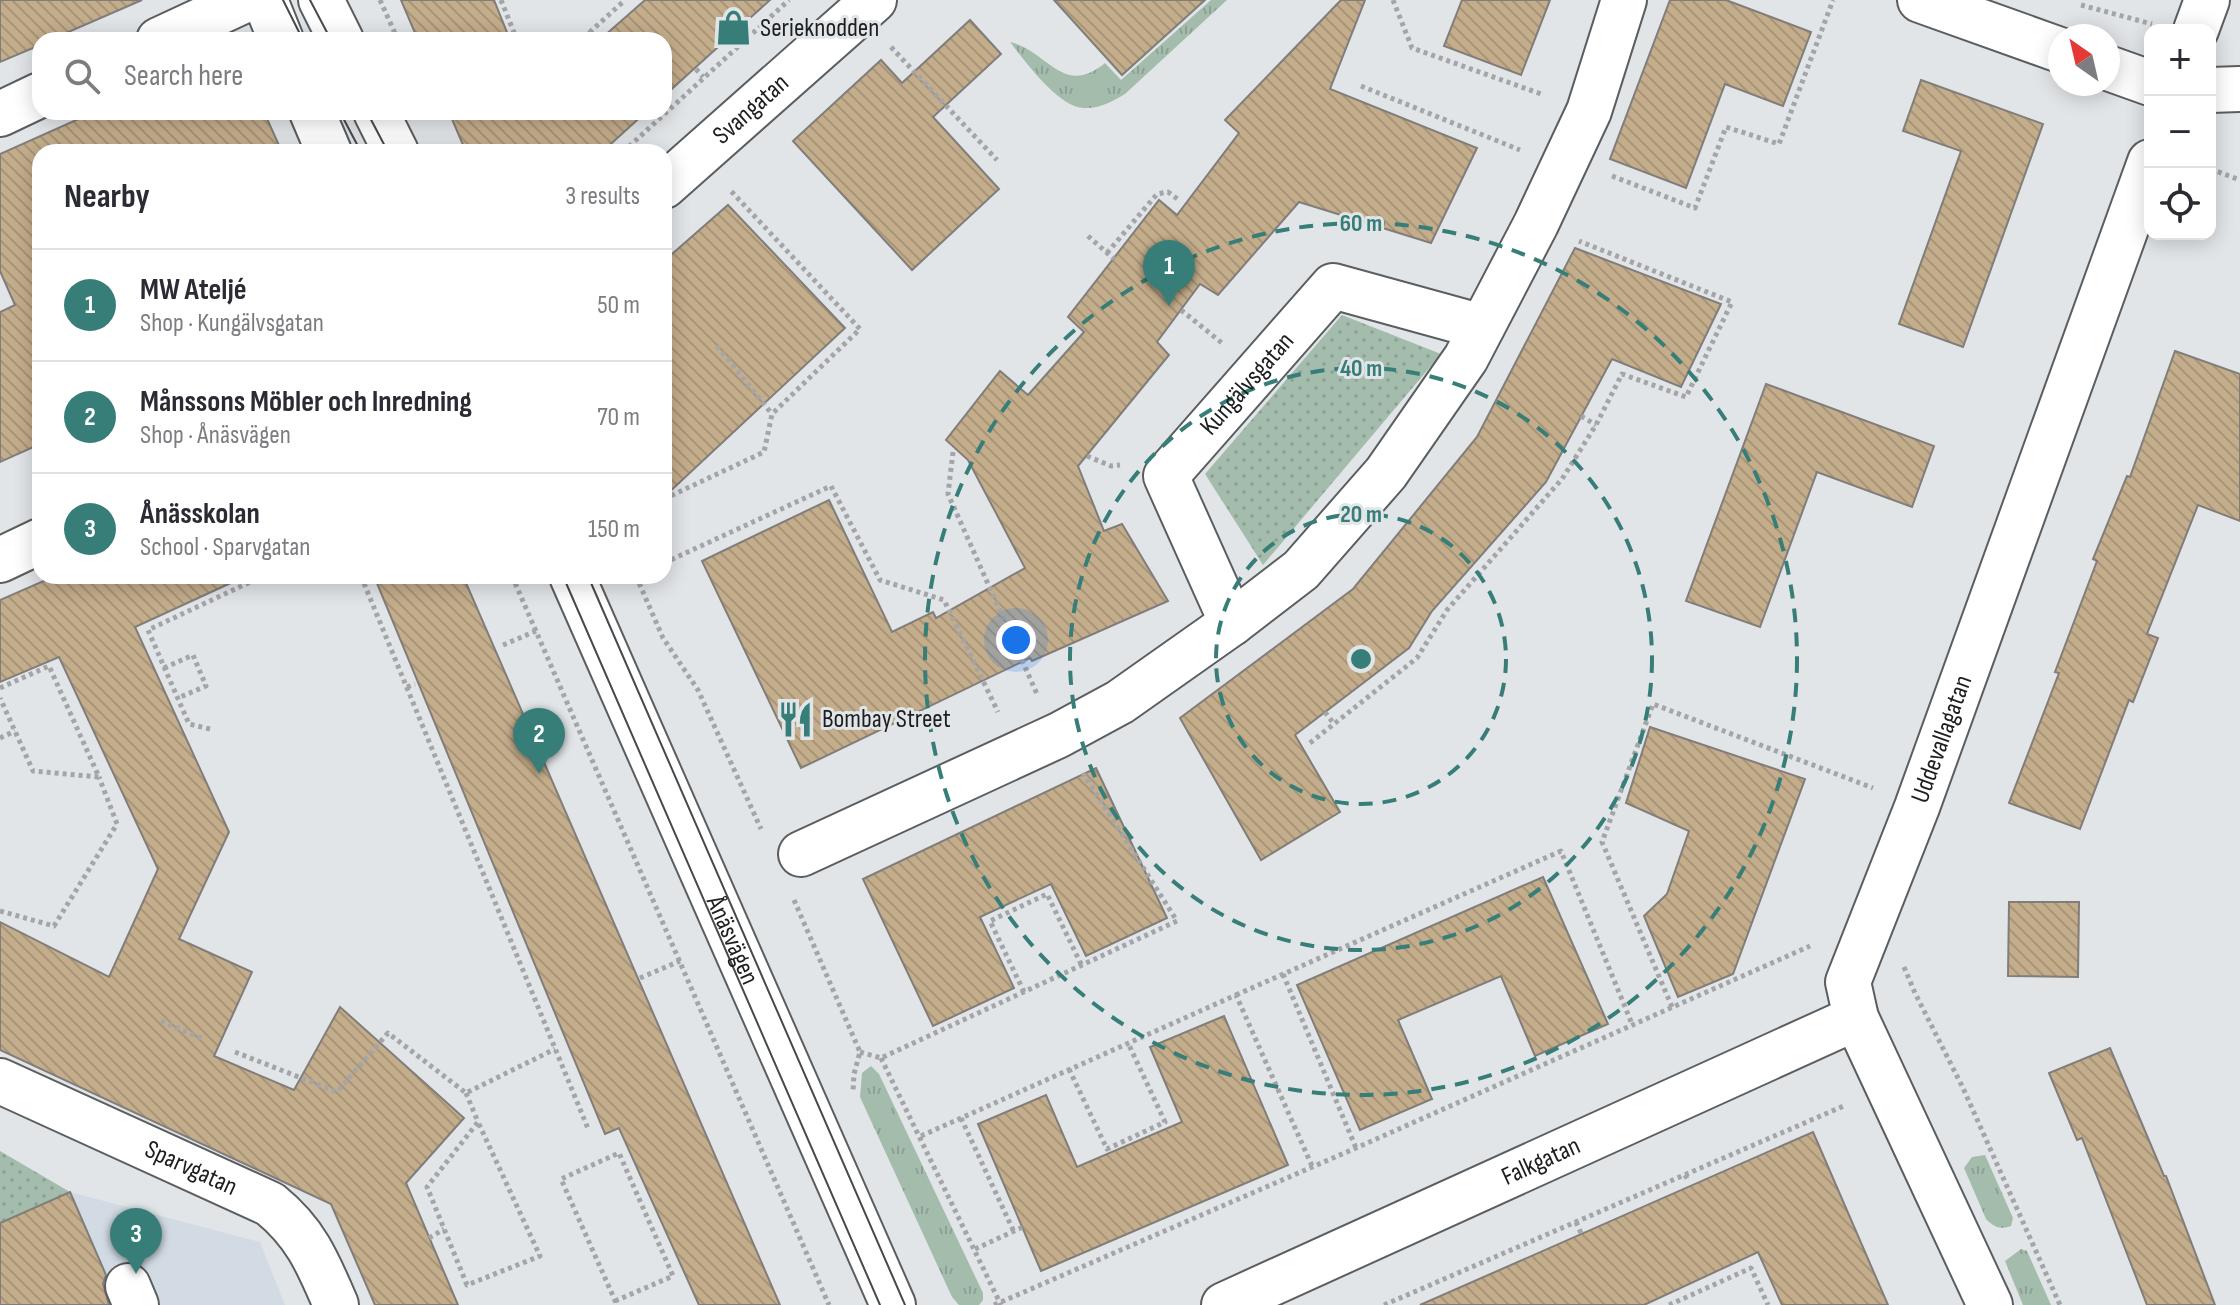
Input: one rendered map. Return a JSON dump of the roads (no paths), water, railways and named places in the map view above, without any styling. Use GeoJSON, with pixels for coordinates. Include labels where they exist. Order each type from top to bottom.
{"type":"FeatureCollection","features":[{"type":"Feature","properties":{"kind":"street"},"geometry":{"type":"LineString","coordinates":[[176,32],[245,0]]}},
{"type":"Feature","properties":{"kind":"street"},"geometry":{"type":"LineString","coordinates":[[265,0],[278,32]]}},
{"type":"Feature","properties":{"kind":"street"},"geometry":{"type":"LineString","coordinates":[[321,0],[337,32]]}},
{"type":"Feature","properties":{"kind":"street","name":"Svangatan"},"geometry":{"type":"LineString","coordinates":[[672,179],[874,0]]}},
{"type":"Feature","properties":{"kind":"street"},"geometry":{"type":"LineString","coordinates":[[785,861],[1050,719],[1120,702],[1301,570],[1386,473],[1466,358],[1536,224],[1546,154],[1589,111],[1624,0]]}},
{"type":"Feature","properties":{"kind":"street"},"geometry":{"type":"LineString","coordinates":[[1920,0],[2048,46]]}},
{"type":"Feature","properties":{"kind":"street"},"geometry":{"type":"LineString","coordinates":[[2198,24],[2207,0]]}},
{"type":"Feature","properties":{"kind":"street"},"geometry":{"type":"LineString","coordinates":[[2120,72],[2144,81]]}},
{"type":"Feature","properties":{"kind":"street"},"geometry":{"type":"LineString","coordinates":[[2216,90],[2240,89]]}},
{"type":"Feature","properties":{"kind":"street"},"geometry":{"type":"LineString","coordinates":[[0,114],[32,99]]}},
{"type":"Feature","properties":{"kind":"street"},"geometry":{"type":"LineString","coordinates":[[315,120],[326,144]]}},
{"type":"Feature","properties":{"kind":"street"},"geometry":{"type":"LineString","coordinates":[[380,120],[392,144]]}},
{"type":"Feature","properties":{"kind":"street","name":"Uddevallagatan"},"geometry":{"type":"LineString","coordinates":[[1990,1305],[1856,1018],[1848,982],[1917,807],[2148,168]]}},
{"type":"Feature","properties":{"kind":"street","name":"Kungälvsgatan"},"geometry":{"type":"LineString","coordinates":[[1232,623],[1166,476],[1333,286],[1482,327]]}},
{"type":"Feature","properties":{"kind":"street"},"geometry":{"type":"LineString","coordinates":[[0,560],[32,545]]}},
{"type":"Feature","properties":{"kind":"street","name":"Ånäsvägen"},"geometry":{"type":"LineString","coordinates":[[576,584],[893,1305]]}},
{"type":"Feature","properties":{"kind":"street","name":"Falkgatan"},"geometry":{"type":"LineString","coordinates":[[1224,1305],[1856,1018]]}},
{"type":"Feature","properties":{"kind":"street","name":"Sparvgatan"},"geometry":{"type":"LineString","coordinates":[[0,1081],[270,1204],[293,1222],[305,1239],[336,1305]]}},
{"type":"Feature","properties":{"kind":"tram line"},"geometry":{"type":"LineString","coordinates":[[283,0],[299,32]]}},
{"type":"Feature","properties":{"kind":"tram line"},"geometry":{"type":"LineString","coordinates":[[310,0],[327,32]]}},
{"type":"Feature","properties":{"kind":"tram line"},"geometry":{"type":"LineString","coordinates":[[344,120],[357,144]]}},
{"type":"Feature","properties":{"kind":"tram line"},"geometry":{"type":"LineString","coordinates":[[371,120],[384,144]]}},
{"type":"Feature","properties":{"kind":"tram line"},"geometry":{"type":"LineString","coordinates":[[566,584],[880,1305]]}},
{"type":"Feature","properties":{"kind":"tram line"},"geometry":{"type":"LineString","coordinates":[[591,584],[905,1305]]}},
{"type":"Feature","properties":{"kind":"place","name":"Serieknodden"},"geometry":{"type":"Point","coordinates":[734,28]}},
{"type":"Feature","properties":{"kind":"place","name":"MW Ateljé"},"geometry":{"type":"Point","coordinates":[1169,306]}},
{"type":"Feature","properties":{"kind":"place","name":"Bombay Street"},"geometry":{"type":"Point","coordinates":[796,719]}},
{"type":"Feature","properties":{"kind":"place","name":"Månssons Möbler och Inredning"},"geometry":{"type":"Point","coordinates":[539,774]}},
{"type":"Feature","properties":{"kind":"place","name":"Ånässkolan"},"geometry":{"type":"Point","coordinates":[136,1274]}}]}
